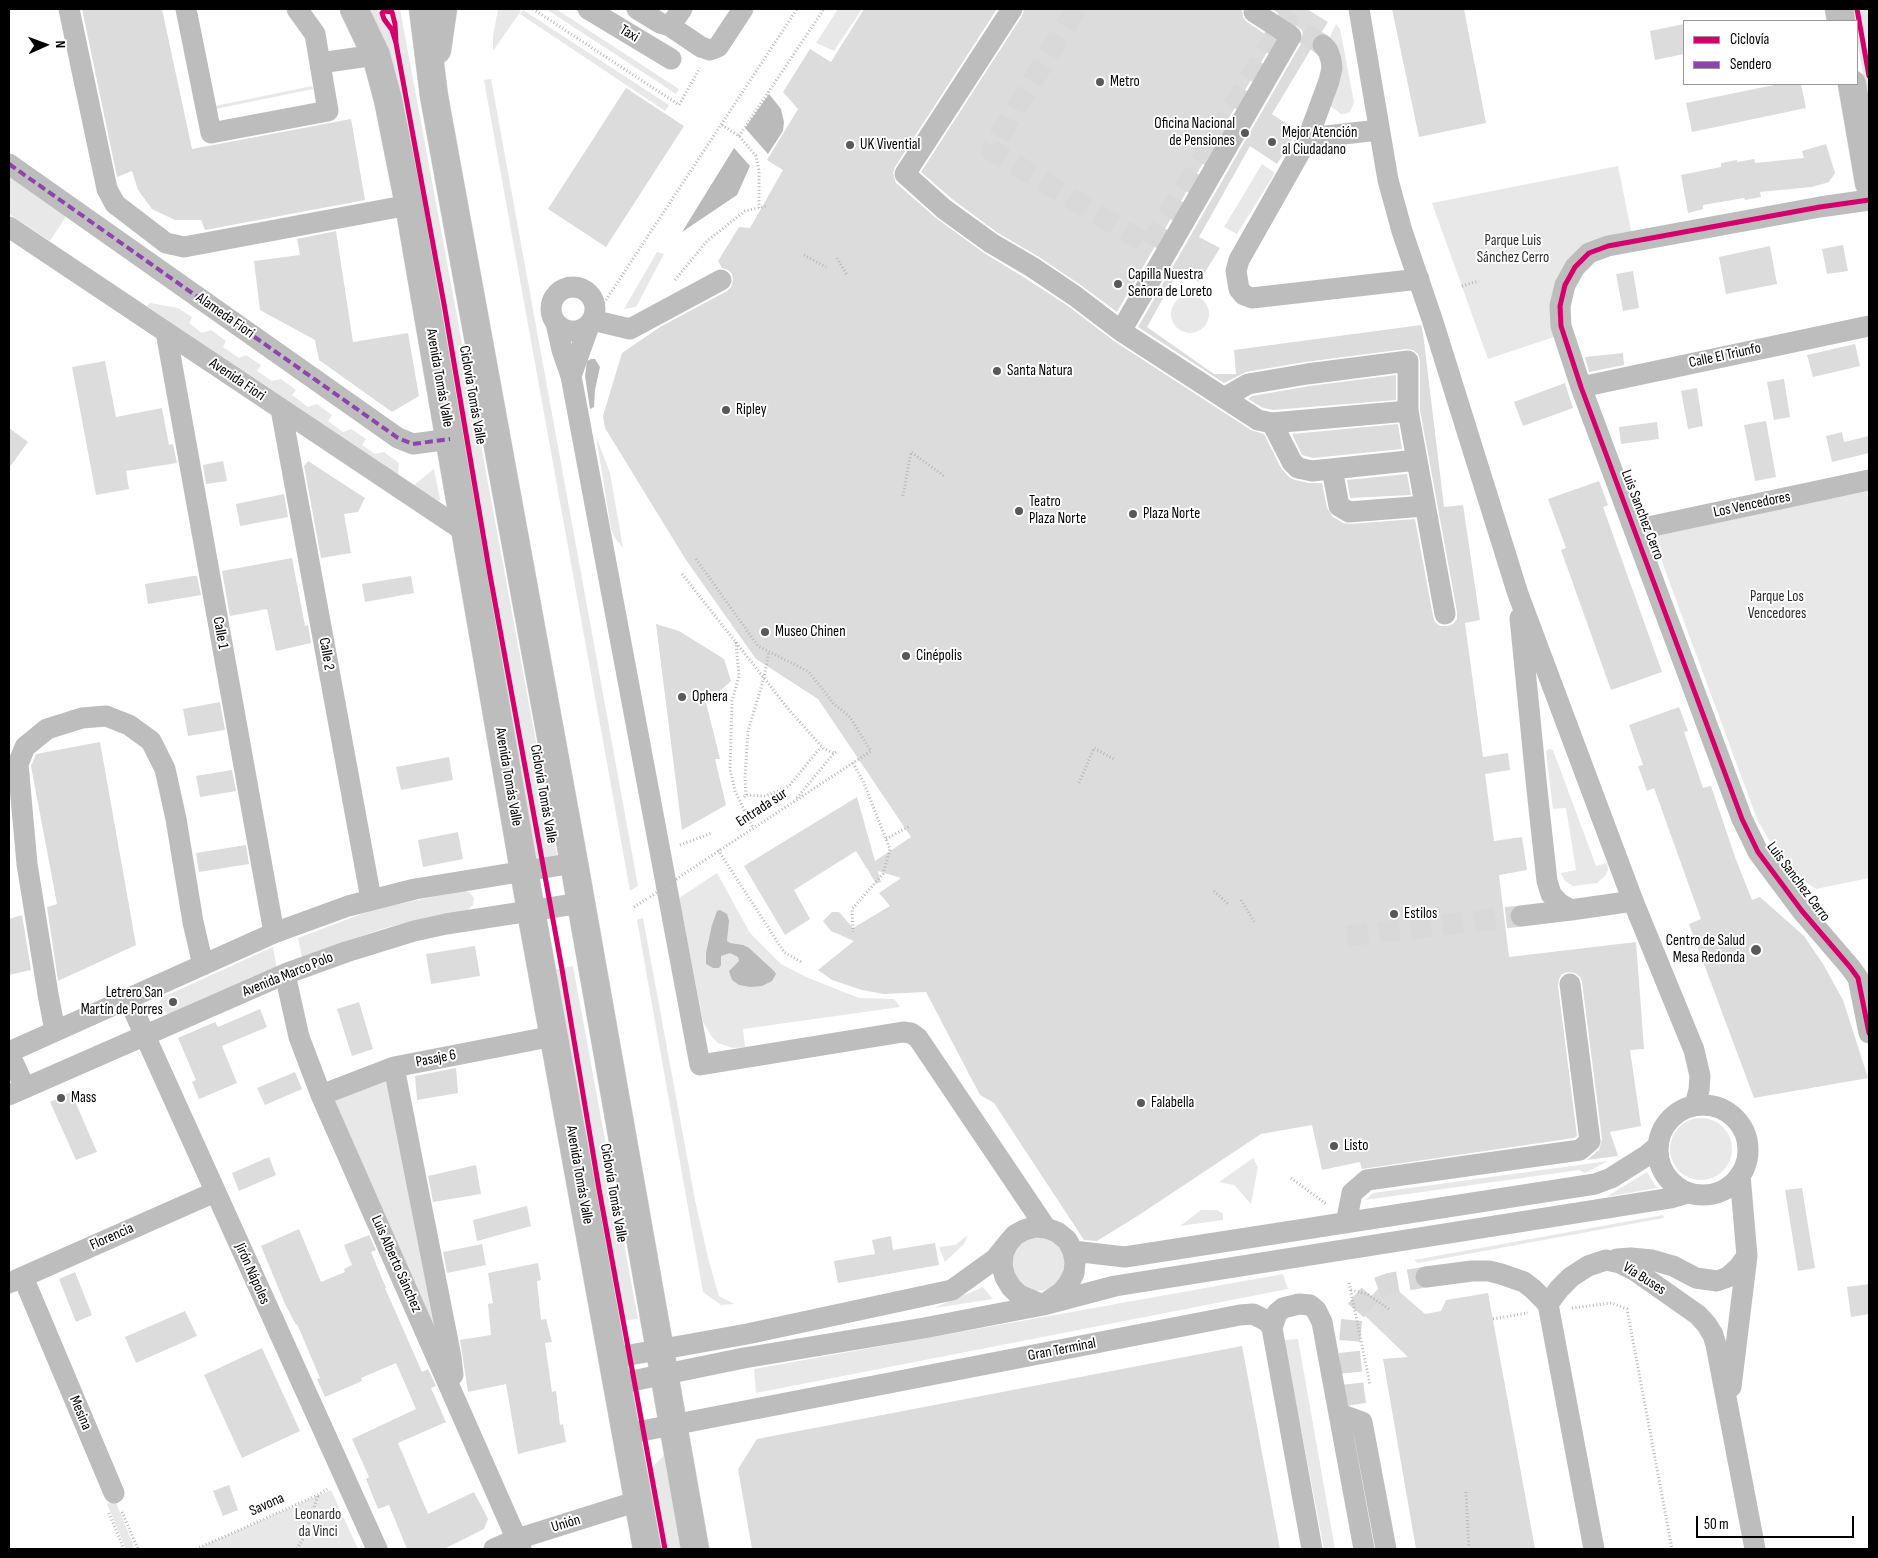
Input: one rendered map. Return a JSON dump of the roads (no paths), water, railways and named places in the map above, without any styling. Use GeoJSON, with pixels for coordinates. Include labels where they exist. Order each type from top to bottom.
{"type":"FeatureCollection","features":[{"type":"Feature","properties":{"kind":"main road","name":"Avenida Tomás Valle"},"geometry":{"type":"LineString","coordinates":[[354,9],[376,55],[388,100],[409,204],[531,911],[647,1549]]}},
{"type":"Feature","properties":{"kind":"main road"},"geometry":{"type":"LineString","coordinates":[[423,9],[434,96],[574,863],[695,1549]]}},
{"type":"Feature","properties":{"kind":"main road"},"geometry":{"type":"LineString","coordinates":[[434,96],[443,9]]}},
{"type":"Feature","properties":{"kind":"main road"},"geometry":{"type":"LineString","coordinates":[[1852,85],[1869,183]]}},
{"type":"Feature","properties":{"kind":"street"},"geometry":{"type":"LineString","coordinates":[[69,9],[107,189],[115,204],[166,244],[184,247],[409,204]]}},
{"type":"Feature","properties":{"kind":"street"},"geometry":{"type":"LineString","coordinates":[[186,9],[210,133],[328,112],[315,34],[297,9]]}},
{"type":"Feature","properties":{"kind":"street","name":"Taxi"},"geometry":{"type":"LineString","coordinates":[[588,9],[671,60]]}},
{"type":"Feature","properties":{"kind":"street"},"geometry":{"type":"LineString","coordinates":[[637,9],[660,23],[676,18],[701,47],[710,50],[718,47],[743,9]]}},
{"type":"Feature","properties":{"kind":"street"},"geometry":{"type":"LineString","coordinates":[[1012,9],[906,174],[952,214],[991,243],[1032,267],[1075,296],[1121,331],[1258,420],[1272,423],[1408,411]]}},
{"type":"Feature","properties":{"kind":"street"},"geometry":{"type":"LineString","coordinates":[[1359,9],[1388,180],[1402,231],[1419,279],[1518,594],[1633,901],[1698,1062],[1700,1076],[1695,1105]]}},
{"type":"Feature","properties":{"kind":"street"},"geometry":{"type":"LineString","coordinates":[[1121,331],[1291,36],[1254,12]]}},
{"type":"Feature","properties":{"kind":"street"},"geometry":{"type":"LineString","coordinates":[[1323,45],[1328,51],[1332,68],[1329,81],[1308,138],[1244,249],[1236,271],[1239,289],[1244,295],[1252,298],[1419,279]]}},
{"type":"Feature","properties":{"kind":"street"},"geometry":{"type":"LineString","coordinates":[[320,63],[376,55]]}},
{"type":"Feature","properties":{"kind":"street"},"geometry":{"type":"LineString","coordinates":[[1308,138],[1379,130]]}},
{"type":"Feature","properties":{"kind":"street","name":"Alameda Fiori"},"geometry":{"type":"LineString","coordinates":[[9,164],[398,438],[413,444],[450,439]]}},
{"type":"Feature","properties":{"kind":"street","name":"Luis Sanchez Cerro"},"geometry":{"type":"LineString","coordinates":[[1869,200],[1820,207],[1608,246],[1589,253],[1582,258],[1569,275],[1560,306],[1561,326],[1581,387],[1742,819],[1758,852],[1802,910],[1850,967],[1863,977],[1869,1033]]}},
{"type":"Feature","properties":{"kind":"street","name":"Avenida Fiori"},"geometry":{"type":"LineString","coordinates":[[9,227],[466,533]]}},
{"type":"Feature","properties":{"kind":"street"},"geometry":{"type":"LineString","coordinates":[[592,320],[630,329],[721,280]]}},
{"type":"Feature","properties":{"kind":"street"},"geometry":{"type":"LineString","coordinates":[[571,376],[595,309],[590,295],[579,287],[565,288],[554,296],[550,309],[556,323],[562,350],[571,376],[700,1065],[903,1032],[912,1033],[918,1038],[1046,1228]]}},
{"type":"Feature","properties":{"kind":"street"},"geometry":{"type":"LineString","coordinates":[[556,323],[569,331],[584,328],[592,320]]}},
{"type":"Feature","properties":{"kind":"street","name":"Calle El Triunfo"},"geometry":{"type":"LineString","coordinates":[[1581,387],[1869,326]]}},
{"type":"Feature","properties":{"kind":"street","name":"Calle 1"},"geometry":{"type":"LineString","coordinates":[[166,332],[274,933]]}},
{"type":"Feature","properties":{"kind":"street"},"geometry":{"type":"LineString","coordinates":[[1224,398],[1248,384],[1307,374],[1408,361],[1408,411],[1445,614]]}},
{"type":"Feature","properties":{"kind":"street","name":"Calle 2"},"geometry":{"type":"LineString","coordinates":[[281,409],[371,899]]}},
{"type":"Feature","properties":{"kind":"street"},"geometry":{"type":"LineString","coordinates":[[1272,423],[1292,462],[1298,468],[1312,471],[1417,460]]}},
{"type":"Feature","properties":{"kind":"street"},"geometry":{"type":"LineString","coordinates":[[1332,469],[1339,506],[1349,512],[1425,506]]}},
{"type":"Feature","properties":{"kind":"street","name":"Los Vencedores"},"geometry":{"type":"LineString","coordinates":[[1634,530],[1869,480]]}},
{"type":"Feature","properties":{"kind":"street"},"geometry":{"type":"LineString","coordinates":[[1518,594],[1524,669],[1548,881],[1551,894],[1559,903],[1572,910]]}},
{"type":"Feature","properties":{"kind":"street"},"geometry":{"type":"LineString","coordinates":[[56,1031],[48,994],[27,864],[18,764],[25,747],[47,729],[82,718],[106,716],[129,726],[151,742],[165,769],[176,819],[192,922],[203,965]]}},
{"type":"Feature","properties":{"kind":"street"},"geometry":{"type":"LineString","coordinates":[[17,1092],[9,1052],[274,933],[371,899],[415,889],[574,863]]}},
{"type":"Feature","properties":{"kind":"street"},"geometry":{"type":"LineString","coordinates":[[1521,916],[1633,901]]}},
{"type":"Feature","properties":{"kind":"street","name":"Avenida Marco Polo"},"geometry":{"type":"LineString","coordinates":[[17,1092],[286,974],[354,949],[414,930],[581,903]]}},
{"type":"Feature","properties":{"kind":"street","name":"Luis Alberto Sánchez"},"geometry":{"type":"LineString","coordinates":[[286,974],[300,1037],[321,1095],[519,1544]]}},
{"type":"Feature","properties":{"kind":"street"},"geometry":{"type":"LineString","coordinates":[[1346,1223],[1352,1193],[1367,1180],[1580,1150],[1590,1141],[1570,984]]}},
{"type":"Feature","properties":{"kind":"street","name":"Jirón Nápoles"},"geometry":{"type":"LineString","coordinates":[[128,998],[377,1549]]}},
{"type":"Feature","properties":{"kind":"street","name":"Pasaje 6"},"geometry":{"type":"LineString","coordinates":[[321,1095],[394,1067],[554,1036]]}},
{"type":"Feature","properties":{"kind":"street"},"geometry":{"type":"LineString","coordinates":[[394,1067],[451,1356],[454,1395]]}},
{"type":"Feature","properties":{"kind":"street"},"geometry":{"type":"LineString","coordinates":[[663,1362],[744,1358],[924,1328],[1043,1305],[1115,1286],[1695,1194],[1717,1193],[1730,1186],[1740,1175],[1746,1161],[1748,1147],[1744,1132],[1736,1119],[1724,1110],[1710,1105],[1695,1105],[1681,1110],[1669,1119],[1661,1132],[1657,1147],[1659,1162],[1665,1175],[1675,1186],[1695,1194],[1728,1208],[1744,1222]]}},
{"type":"Feature","properties":{"kind":"street"},"geometry":{"type":"LineString","coordinates":[[1073,1251],[1125,1257],[1595,1184],[1611,1178],[1657,1147]]}},
{"type":"Feature","properties":{"kind":"street"},"geometry":{"type":"LineString","coordinates":[[1728,1408],[1747,1256],[1740,1175]]}},
{"type":"Feature","properties":{"kind":"street","name":"Florencia"},"geometry":{"type":"LineString","coordinates":[[16,1280],[215,1192]]}},
{"type":"Feature","properties":{"kind":"street"},"geometry":{"type":"LineString","coordinates":[[615,1371],[663,1362],[952,1290],[995,1260],[1015,1236],[1024,1230],[1035,1227],[1057,1232],[1067,1240],[1073,1251],[1075,1262],[1074,1273],[1069,1283],[1062,1292],[1043,1305]]}},
{"type":"Feature","properties":{"kind":"street"},"geometry":{"type":"LineString","coordinates":[[1008,1243],[1003,1260],[1004,1277],[1019,1295],[1043,1305]]}},
{"type":"Feature","properties":{"kind":"street"},"geometry":{"type":"LineString","coordinates":[[1606,1260],[1631,1258],[1652,1260],[1672,1266],[1696,1278],[1706,1281],[1717,1281],[1728,1277],[1747,1256]]}},
{"type":"Feature","properties":{"kind":"street","name":"Vía Buses"},"geometry":{"type":"LineString","coordinates":[[1549,1307],[1559,1289],[1571,1277],[1588,1266],[1606,1260],[1620,1263],[1634,1270],[1698,1315],[1707,1325],[1716,1344],[1755,1549]]}},
{"type":"Feature","properties":{"kind":"street"},"geometry":{"type":"LineString","coordinates":[[1426,1277],[1472,1271],[1501,1274],[1513,1277],[1529,1286],[1549,1307],[1594,1549]]}},
{"type":"Feature","properties":{"kind":"street","name":"Mesina"},"geometry":{"type":"LineString","coordinates":[[16,1280],[110,1499]]}},
{"type":"Feature","properties":{"kind":"street"},"geometry":{"type":"LineString","coordinates":[[1312,1549],[1272,1328],[1277,1313],[1283,1308],[1306,1304],[1316,1310],[1324,1327],[1364,1549]]}},
{"type":"Feature","properties":{"kind":"street","name":"Gran Terminal"},"geometry":{"type":"LineString","coordinates":[[626,1434],[1240,1315],[1253,1314],[1261,1317],[1272,1328]]}},
{"type":"Feature","properties":{"kind":"street"},"geometry":{"type":"LineString","coordinates":[[1340,1414],[1362,1422],[1386,1549]]}},
{"type":"Feature","properties":{"kind":"street","name":"Unión"},"geometry":{"type":"LineString","coordinates":[[494,1549],[519,1544],[638,1501]]}},
{"type":"Feature","properties":{"kind":"tunnel"},"geometry":{"type":"LineString","coordinates":[[1076,9],[991,150],[1150,246],[1284,21]]}},
{"type":"Feature","properties":{"kind":"tunnel"},"geometry":{"type":"LineString","coordinates":[[1277,16],[1323,45]]}},
{"type":"Feature","properties":{"kind":"tunnel"},"geometry":{"type":"LineString","coordinates":[[1347,936],[1521,916]]}},
{"type":"Feature","properties":{"kind":"tunnel"},"geometry":{"type":"LineString","coordinates":[[1361,1436],[1349,1349],[1352,1315],[1374,1289],[1391,1283],[1426,1277]]}},
{"type":"Feature","properties":{"kind":"place","name":"Metro"},"geometry":{"type":"Point","coordinates":[1100,82]}},
{"type":"Feature","properties":{"kind":"place","name":"Oficina Nacional de Pensiones"},"geometry":{"type":"Point","coordinates":[1245,133]}},
{"type":"Feature","properties":{"kind":"place","name":"Mejor Atención al Ciudadano"},"geometry":{"type":"Point","coordinates":[1272,142]}},
{"type":"Feature","properties":{"kind":"place","name":"UK Vivential"},"geometry":{"type":"Point","coordinates":[850,145]}},
{"type":"Feature","properties":{"kind":"place","name":"Capilla Nuestra Señora de Loreto"},"geometry":{"type":"Point","coordinates":[1118,284]}},
{"type":"Feature","properties":{"kind":"place","name":"Santa Natura"},"geometry":{"type":"Point","coordinates":[997,371]}},
{"type":"Feature","properties":{"kind":"place","name":"Ripley"},"geometry":{"type":"Point","coordinates":[726,410]}},
{"type":"Feature","properties":{"kind":"place","name":"Teatro Plaza Norte"},"geometry":{"type":"Point","coordinates":[1019,511]}},
{"type":"Feature","properties":{"kind":"place","name":"Plaza Norte"},"geometry":{"type":"Point","coordinates":[1133,514]}},
{"type":"Feature","properties":{"kind":"place","name":"Museo Chinen"},"geometry":{"type":"Point","coordinates":[765,632]}},
{"type":"Feature","properties":{"kind":"place","name":"Cinépolis"},"geometry":{"type":"Point","coordinates":[906,656]}},
{"type":"Feature","properties":{"kind":"place","name":"Ophera"},"geometry":{"type":"Point","coordinates":[682,697]}},
{"type":"Feature","properties":{"kind":"place","name":"Estilos"},"geometry":{"type":"Point","coordinates":[1394,914]}},
{"type":"Feature","properties":{"kind":"place","name":"Centro de Salud Mesa Redonda"},"geometry":{"type":"Point","coordinates":[1756,950]}},
{"type":"Feature","properties":{"kind":"place","name":"Letrero San Martín de Porres"},"geometry":{"type":"Point","coordinates":[173,1002]}},
{"type":"Feature","properties":{"kind":"place","name":"Mass"},"geometry":{"type":"Point","coordinates":[61,1098]}},
{"type":"Feature","properties":{"kind":"place","name":"Falabella"},"geometry":{"type":"Point","coordinates":[1141,1103]}},
{"type":"Feature","properties":{"kind":"place","name":"Listo"},"geometry":{"type":"Point","coordinates":[1334,1146]}},
{"type":"Feature","properties":{"kind":"park label","name":"Parque Luis Sánchez Cerro"},"geometry":{"type":"Point","coordinates":[1513,250]}},
{"type":"Feature","properties":{"kind":"park label","name":"Parque Los Vencedores"},"geometry":{"type":"Point","coordinates":[1777,606]}},
{"type":"Feature","properties":{"kind":"park label","name":"Leonardo da Vinci"},"geometry":{"type":"Point","coordinates":[318,1524]}}]}
